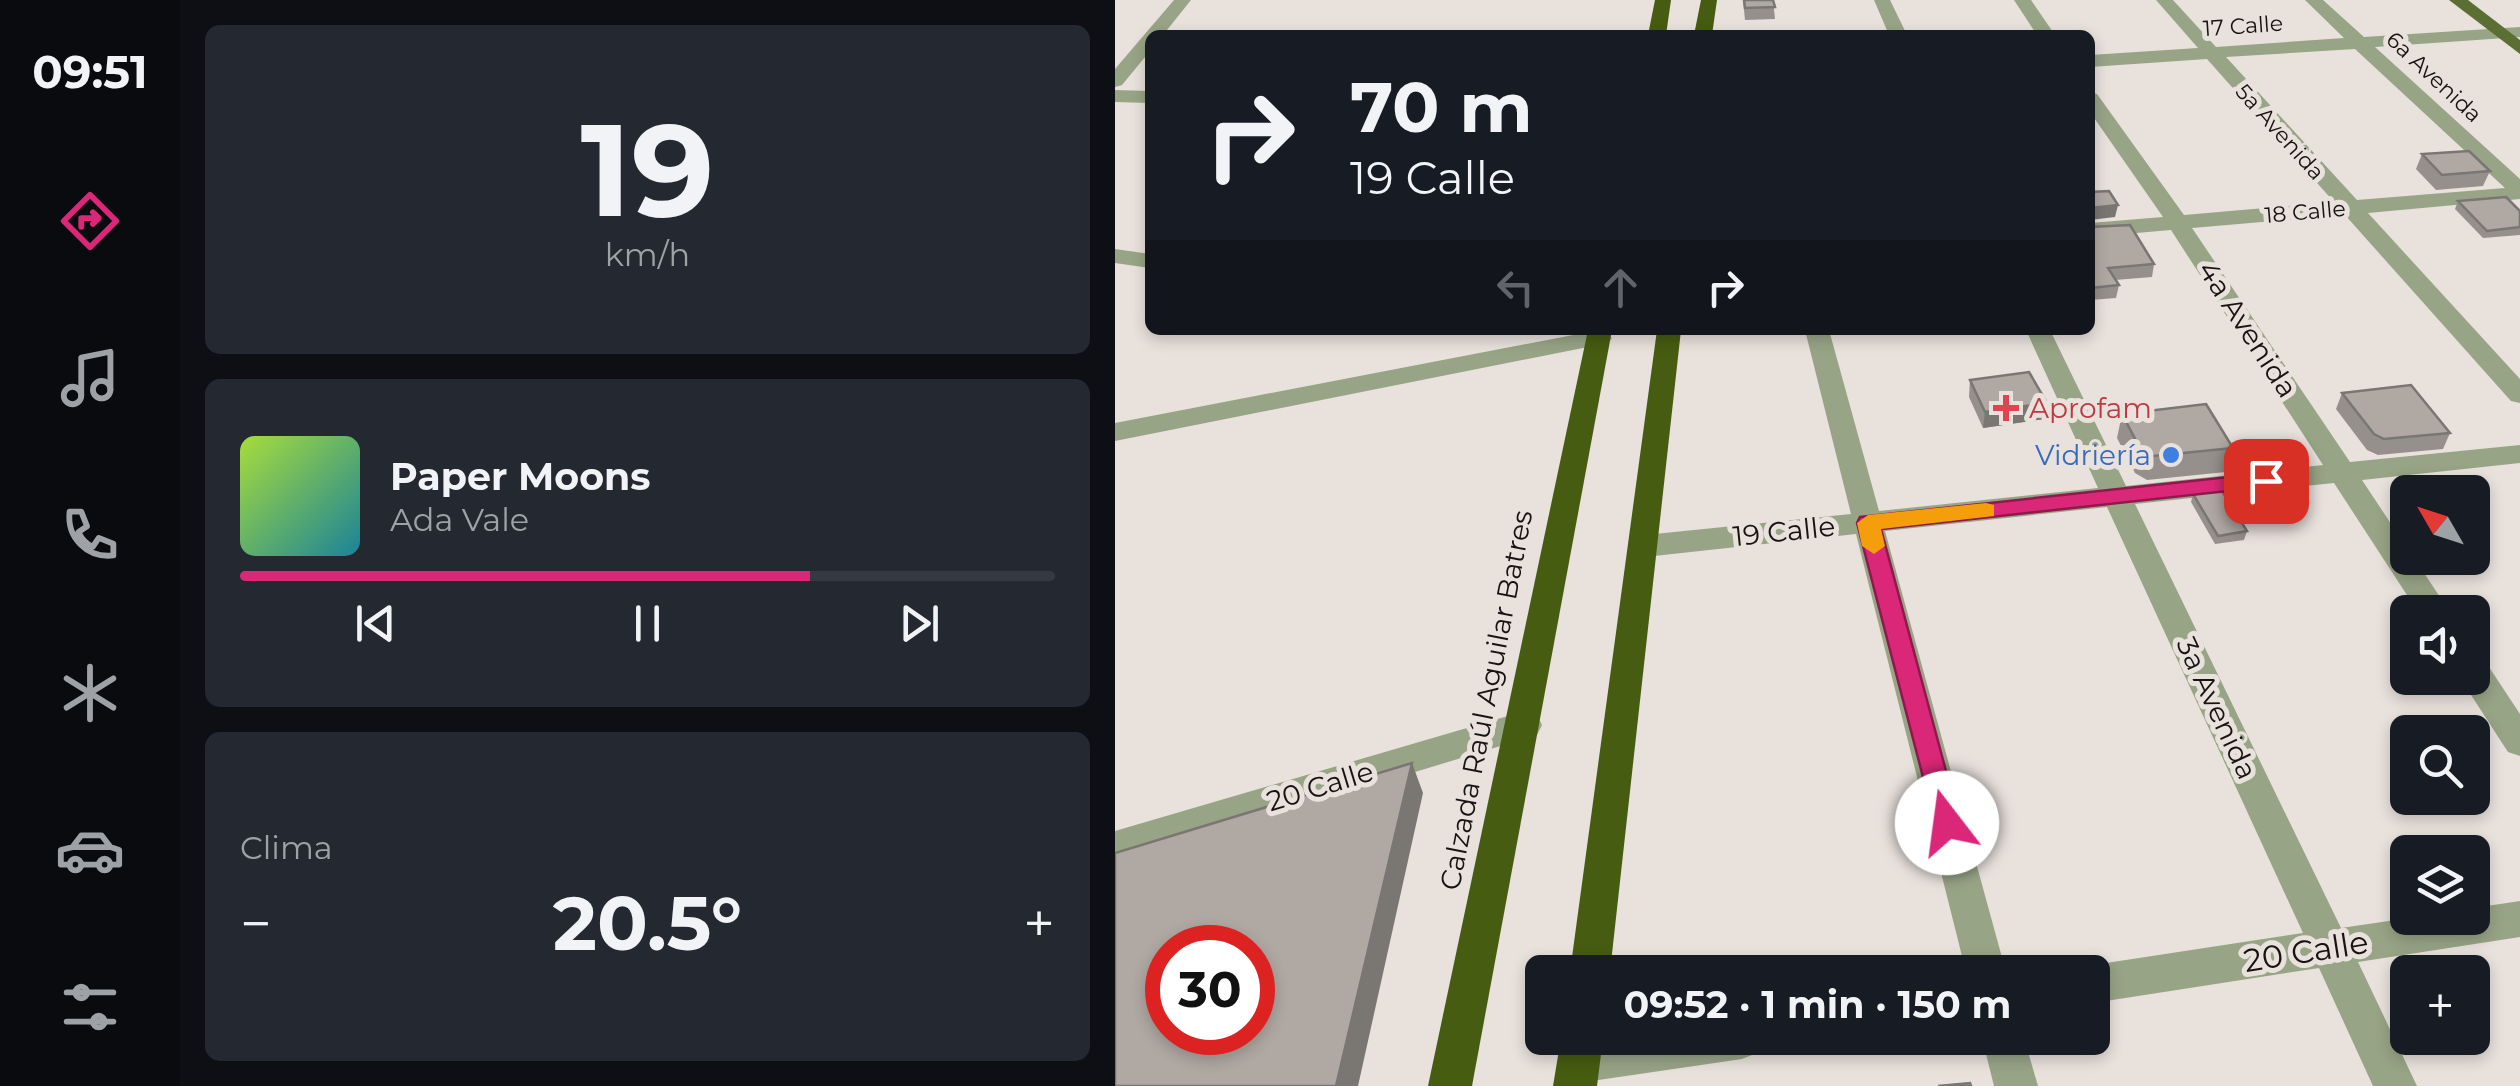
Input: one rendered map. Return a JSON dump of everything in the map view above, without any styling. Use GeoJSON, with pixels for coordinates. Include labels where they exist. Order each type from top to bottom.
{"type":"FeatureCollection","features":[{"type":"Feature","properties":{"kind":"highway"},"geometry":{"type":"LineString","coordinates":[[1658,30],[1663,0]]}},
{"type":"Feature","properties":{"kind":"highway"},"geometry":{"type":"LineString","coordinates":[[1704,30],[1709,0]]}},
{"type":"Feature","properties":{"kind":"highway","name":"Calzada Raúl Aguilar Batres"},"geometry":{"type":"LineString","coordinates":[[1450,1086],[1525,725],[1599,335]]}},
{"type":"Feature","properties":{"kind":"highway"},"geometry":{"type":"LineString","coordinates":[[1592,955],[1668,335]]}},
{"type":"Feature","properties":{"kind":"main road"},"geometry":{"type":"LineString","coordinates":[[2457,0],[2520,49]]}},
{"type":"Feature","properties":{"kind":"street"},"geometry":{"type":"LineString","coordinates":[[1158,30],[1183,0]]}},
{"type":"Feature","properties":{"kind":"street"},"geometry":{"type":"LineString","coordinates":[[1882,0],[1896,30]]}},
{"type":"Feature","properties":{"kind":"street"},"geometry":{"type":"LineString","coordinates":[[2022,0],[2042,30]]}},
{"type":"Feature","properties":{"kind":"street","name":"5a Avenida"},"geometry":{"type":"LineString","coordinates":[[2164,0],[2520,395]]}},
{"type":"Feature","properties":{"kind":"street","name":"6a Avenida"},"geometry":{"type":"LineString","coordinates":[[2313,0],[2520,192]]}},
{"type":"Feature","properties":{"kind":"street","name":"17 Calle"},"geometry":{"type":"LineString","coordinates":[[2095,61],[2520,32]]}},
{"type":"Feature","properties":{"kind":"street"},"geometry":{"type":"LineString","coordinates":[[1115,81],[1145,45]]}},
{"type":"Feature","properties":{"kind":"street"},"geometry":{"type":"LineString","coordinates":[[1115,96],[1145,96]]}},
{"type":"Feature","properties":{"kind":"street","name":"4a Avenida"},"geometry":{"type":"LineString","coordinates":[[2095,105],[2178,223],[2423,595]]}},
{"type":"Feature","properties":{"kind":"street","name":"18 Calle"},"geometry":{"type":"LineString","coordinates":[[2095,230],[2520,192]]}},
{"type":"Feature","properties":{"kind":"street"},"geometry":{"type":"LineString","coordinates":[[1115,256],[1145,260]]}},
{"type":"Feature","properties":{"kind":"street"},"geometry":{"type":"LineString","coordinates":[[1115,432],[1501,343],[1588,335]]}},
{"type":"Feature","properties":{"kind":"street"},"geometry":{"type":"LineString","coordinates":[[1818,335],[1982,955]]}},
{"type":"Feature","properties":{"kind":"street","name":"3a Avenida"},"geometry":{"type":"LineString","coordinates":[[2040,335],[2395,1086]]}},
{"type":"Feature","properties":{"kind":"street","name":"19 Calle"},"geometry":{"type":"LineString","coordinates":[[1645,546],[2520,454]]}},
{"type":"Feature","properties":{"kind":"street"},"geometry":{"type":"LineString","coordinates":[[2489,695],[2520,742]]}},
{"type":"Feature","properties":{"kind":"street","name":"20 Calle"},"geometry":{"type":"LineString","coordinates":[[1115,847],[1525,725]]}},
{"type":"Feature","properties":{"kind":"street","name":"20 Calle"},"geometry":{"type":"LineString","coordinates":[[2110,981],[2520,919]]}},
{"type":"Feature","properties":{"kind":"street"},"geometry":{"type":"LineString","coordinates":[[1579,1062],[1627,1055]]}},
{"type":"Feature","properties":{"kind":"street"},"geometry":{"type":"LineString","coordinates":[[2007,1055],[2015,1086]]}},
{"type":"Feature","properties":{"kind":"building"},"geometry":{"type":"Polygon","coordinates":[[[1744,0],[1773,0],[1775,7],[1745,8],[1744,0]]]}},
{"type":"Feature","properties":{"kind":"building"},"geometry":{"type":"Polygon","coordinates":[[[2469,151],[2490,171],[2442,175],[2422,154],[2469,151]]]}},
{"type":"Feature","properties":{"kind":"building"},"geometry":{"type":"Polygon","coordinates":[[[2109,191],[2118,205],[2095,207],[2095,192],[2109,191]]]}},
{"type":"Feature","properties":{"kind":"building"},"geometry":{"type":"Polygon","coordinates":[[[2506,197],[2520,211],[2520,227],[2487,231],[2458,201],[2506,197]]]}},
{"type":"Feature","properties":{"kind":"building"},"geometry":{"type":"Polygon","coordinates":[[[2130,225],[2154,264],[2108,268],[2119,285],[2095,287],[2095,227],[2130,225]]]}},
{"type":"Feature","properties":{"kind":"building"},"geometry":{"type":"Polygon","coordinates":[[[2029,372],[2047,403],[1985,412],[1970,380],[2029,372]]]}},
{"type":"Feature","properties":{"kind":"building"},"geometry":{"type":"Polygon","coordinates":[[[2411,385],[2450,433],[2384,439],[2374,434],[2342,393],[2411,385]]]}},
{"type":"Feature","properties":{"kind":"building"},"geometry":{"type":"Polygon","coordinates":[[[2206,404],[2233,448],[2153,456],[2141,450],[2122,414],[2206,404]]]}},
{"type":"Feature","properties":{"kind":"building"},"geometry":{"type":"Polygon","coordinates":[[[2222,491],[2247,531],[2218,536],[2193,494],[2222,491]]]}},
{"type":"Feature","properties":{"kind":"building"},"geometry":{"type":"Polygon","coordinates":[[[1412,763],[1336,1086],[1115,1086],[1115,853],[1412,763]]]}},
{"type":"Feature","properties":{"kind":"slow traffic"},"geometry":{"type":"LineString","coordinates":[[1874,546],[1868,523],[1986,510]]}},
{"type":"Feature","properties":{"kind":"place","name":"Aprofam"},"geometry":{"type":"Point","coordinates":[2006,408]}},
{"type":"Feature","properties":{"kind":"place","name":"Vidriería"},"geometry":{"type":"Point","coordinates":[2171,455]}},
{"type":"Feature","properties":{"kind":"route"},"geometry":{"type":"LineString","coordinates":[[1947,823],[1868,523],[2266,481]]}}]}
